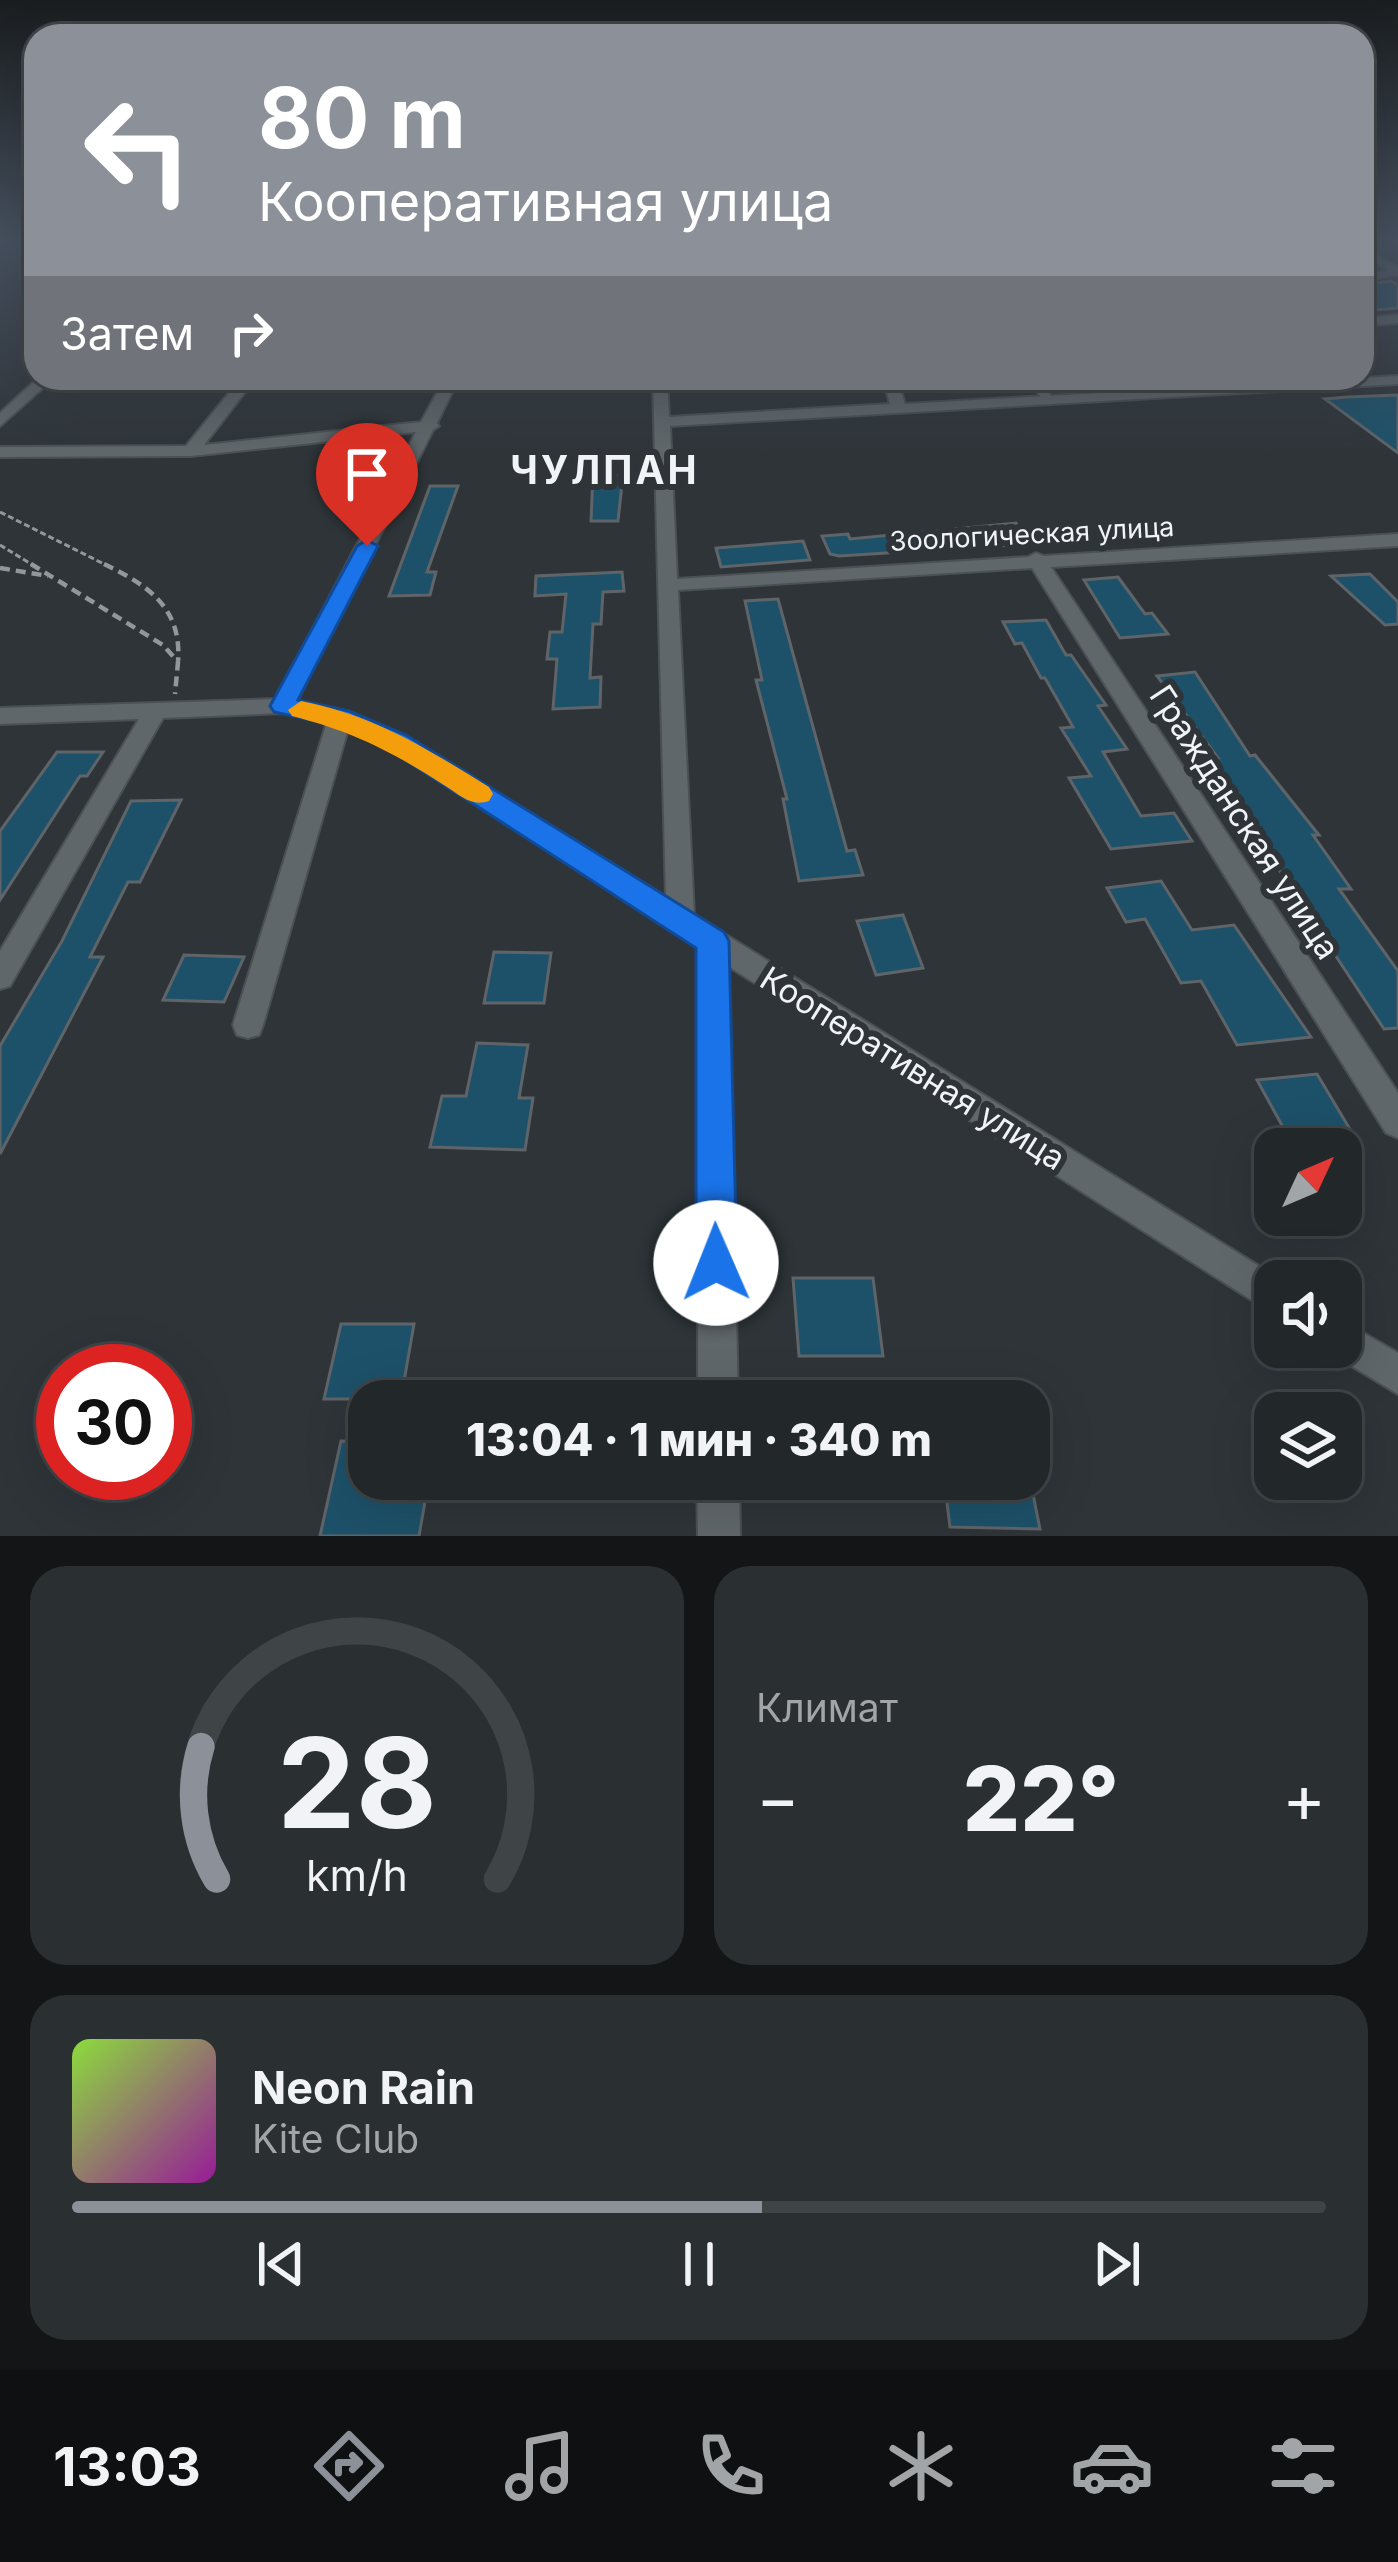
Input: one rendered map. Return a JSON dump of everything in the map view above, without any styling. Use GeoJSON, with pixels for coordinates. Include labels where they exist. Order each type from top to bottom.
{"type":"FeatureCollection","features":[{"type":"Feature","properties":{"kind":"street"},"geometry":{"type":"LineString","coordinates":[[0,421],[34,390]]}},
{"type":"Feature","properties":{"kind":"street"},"geometry":{"type":"LineString","coordinates":[[191,451],[239,390]]}},
{"type":"Feature","properties":{"kind":"street"},"geometry":{"type":"LineString","coordinates":[[283,706],[446,390]]}},
{"type":"Feature","properties":{"kind":"street"},"geometry":{"type":"LineString","coordinates":[[661,390],[680,921]]}},
{"type":"Feature","properties":{"kind":"street"},"geometry":{"type":"LineString","coordinates":[[893,390],[899,409]]}},
{"type":"Feature","properties":{"kind":"street"},"geometry":{"type":"LineString","coordinates":[[1172,390],[1175,393]]}},
{"type":"Feature","properties":{"kind":"street"},"geometry":{"type":"LineString","coordinates":[[664,422],[1226,390]]}},
{"type":"Feature","properties":{"kind":"street"},"geometry":{"type":"LineString","coordinates":[[0,452],[191,451],[430,426]]}},
{"type":"Feature","properties":{"kind":"street"},"geometry":{"type":"LineString","coordinates":[[1390,541],[1398,557]]}},
{"type":"Feature","properties":{"kind":"street","name":"Зоологическая улица"},"geometry":{"type":"LineString","coordinates":[[670,585],[1036,559],[1390,541]]}},
{"type":"Feature","properties":{"kind":"street","name":"Гражданская улица"},"geometry":{"type":"LineString","coordinates":[[1036,559],[1398,1122]]}},
{"type":"Feature","properties":{"kind":"street","name":"Кооперативная улица"},"geometry":{"type":"LineString","coordinates":[[0,716],[283,706],[340,717],[397,742],[1254,1284]]}},
{"type":"Feature","properties":{"kind":"street"},"geometry":{"type":"LineString","coordinates":[[0,976],[163,713]]}},
{"type":"Feature","properties":{"kind":"street"},"geometry":{"type":"LineString","coordinates":[[248,1024],[340,717]]}},
{"type":"Feature","properties":{"kind":"street"},"geometry":{"type":"LineString","coordinates":[[712,941],[718,1380]]}},
{"type":"Feature","properties":{"kind":"street"},"geometry":{"type":"LineString","coordinates":[[1362,1352],[1398,1375]]}},
{"type":"Feature","properties":{"kind":"street"},"geometry":{"type":"LineString","coordinates":[[718,1500],[719,1536]]}},
{"type":"Feature","properties":{"kind":"lane"},"geometry":{"type":"LineString","coordinates":[[1041,390],[1049,400]]}},
{"type":"Feature","properties":{"kind":"path"},"geometry":{"type":"LineString","coordinates":[[0,512],[144,582],[172,613],[182,639],[163,713]]}},
{"type":"Feature","properties":{"kind":"path"},"geometry":{"type":"LineString","coordinates":[[0,544],[163,645],[178,662]]}},
{"type":"Feature","properties":{"kind":"path"},"geometry":{"type":"LineString","coordinates":[[0,568],[53,577]]}},
{"type":"Feature","properties":{"kind":"building"},"geometry":{"type":"Polygon","coordinates":[[[1398,395],[1398,453],[1325,399],[1347,397],[1398,395]]]}},
{"type":"Feature","properties":{"kind":"building"},"geometry":{"type":"Polygon","coordinates":[[[593,475],[623,475],[618,521],[591,521],[593,475]]]}},
{"type":"Feature","properties":{"kind":"building"},"geometry":{"type":"Polygon","coordinates":[[[430,486],[458,486],[427,572],[436,572],[430,595],[389,596],[430,486]]]}},
{"type":"Feature","properties":{"kind":"building"},"geometry":{"type":"Polygon","coordinates":[[[1016,523],[1030,544],[839,556],[830,554],[822,536],[848,534],[850,539],[1016,523]]]}},
{"type":"Feature","properties":{"kind":"building"},"geometry":{"type":"Polygon","coordinates":[[[803,541],[810,560],[721,567],[716,548],[803,541]]]}},
{"type":"Feature","properties":{"kind":"building"},"geometry":{"type":"Polygon","coordinates":[[[622,572],[624,591],[603,592],[601,624],[593,624],[590,678],[601,677],[600,707],[553,709],[557,659],[547,659],[550,632],[562,632],[566,594],[535,596],[536,576],[622,572]]]}},
{"type":"Feature","properties":{"kind":"building"},"geometry":{"type":"Polygon","coordinates":[[[1370,574],[1398,602],[1398,624],[1385,625],[1331,576],[1370,574]]]}},
{"type":"Feature","properties":{"kind":"building"},"geometry":{"type":"Polygon","coordinates":[[[1118,577],[1145,614],[1152,613],[1168,634],[1120,638],[1084,580],[1118,577]]]}},
{"type":"Feature","properties":{"kind":"building"},"geometry":{"type":"Polygon","coordinates":[[[778,599],[847,851],[855,850],[863,875],[799,881],[783,799],[787,799],[756,680],[762,680],[745,601],[778,599]]]}},
{"type":"Feature","properties":{"kind":"building"},"geometry":{"type":"Polygon","coordinates":[[[1046,620],[1066,655],[1071,655],[1106,705],[1098,706],[1127,749],[1103,752],[1141,816],[1174,813],[1192,841],[1111,849],[1069,778],[1091,776],[1061,728],[1073,727],[1022,643],[1015,644],[1003,622],[1046,620]]]}},
{"type":"Feature","properties":{"kind":"building"},"geometry":{"type":"Polygon","coordinates":[[[1195,672],[1250,756],[1255,755],[1319,835],[1313,835],[1351,889],[1339,889],[1398,971],[1398,1028],[1384,1029],[1225,788],[1219,789],[1200,759],[1218,758],[1157,676],[1195,672]]]}},
{"type":"Feature","properties":{"kind":"building"},"geometry":{"type":"Polygon","coordinates":[[[57,752],[103,752],[87,776],[80,776],[0,900],[0,831],[57,752]]]}},
{"type":"Feature","properties":{"kind":"building"},"geometry":{"type":"Polygon","coordinates":[[[181,800],[140,882],[128,882],[90,957],[103,957],[0,1154],[0,1046],[62,941],[131,801],[181,800]]]}},
{"type":"Feature","properties":{"kind":"building"},"geometry":{"type":"Polygon","coordinates":[[[1161,881],[1192,930],[1234,925],[1311,1037],[1237,1045],[1201,981],[1181,983],[1145,919],[1126,922],[1107,888],[1161,881]]]}},
{"type":"Feature","properties":{"kind":"building"},"geometry":{"type":"Polygon","coordinates":[[[903,915],[923,968],[876,975],[857,921],[903,915]]]}},
{"type":"Feature","properties":{"kind":"building"},"geometry":{"type":"Polygon","coordinates":[[[494,952],[551,953],[544,1003],[484,1003],[494,952]]]}},
{"type":"Feature","properties":{"kind":"building"},"geometry":{"type":"Polygon","coordinates":[[[184,955],[244,957],[224,1002],[163,1000],[184,955]]]}},
{"type":"Feature","properties":{"kind":"building"},"geometry":{"type":"Polygon","coordinates":[[[477,1043],[528,1045],[519,1098],[533,1098],[525,1150],[430,1147],[442,1096],[466,1096],[477,1043]]]}},
{"type":"Feature","properties":{"kind":"building"},"geometry":{"type":"Polygon","coordinates":[[[1317,1074],[1349,1128],[1283,1128],[1257,1080],[1317,1074]]]}},
{"type":"Feature","properties":{"kind":"building"},"geometry":{"type":"Polygon","coordinates":[[[793,1278],[873,1278],[883,1356],[799,1356],[793,1278]]]}},
{"type":"Feature","properties":{"kind":"building"},"geometry":{"type":"Polygon","coordinates":[[[341,1324],[414,1324],[404,1380],[348,1380],[348,1399],[324,1399],[341,1324]]]}},
{"type":"Feature","properties":{"kind":"building"},"geometry":{"type":"Polygon","coordinates":[[[341,1441],[348,1441],[348,1500],[425,1500],[419,1536],[320,1536],[341,1441]]]}},
{"type":"Feature","properties":{"kind":"building"},"geometry":{"type":"Polygon","coordinates":[[[947,1500],[1034,1500],[1040,1529],[950,1527],[947,1500]]]}},
{"type":"Feature","properties":{"kind":"slow traffic"},"geometry":{"type":"LineString","coordinates":[[301,710],[340,717],[397,742],[479,794]]}},
{"type":"Feature","properties":{"kind":"district","name":"ЧУЛПАН"},"geometry":{"type":"Point","coordinates":[605,469]}},
{"type":"Feature","properties":{"kind":"route"},"geometry":{"type":"LineString","coordinates":[[367,546],[283,706],[340,717],[397,742],[712,941],[716,1263]]}}]}
